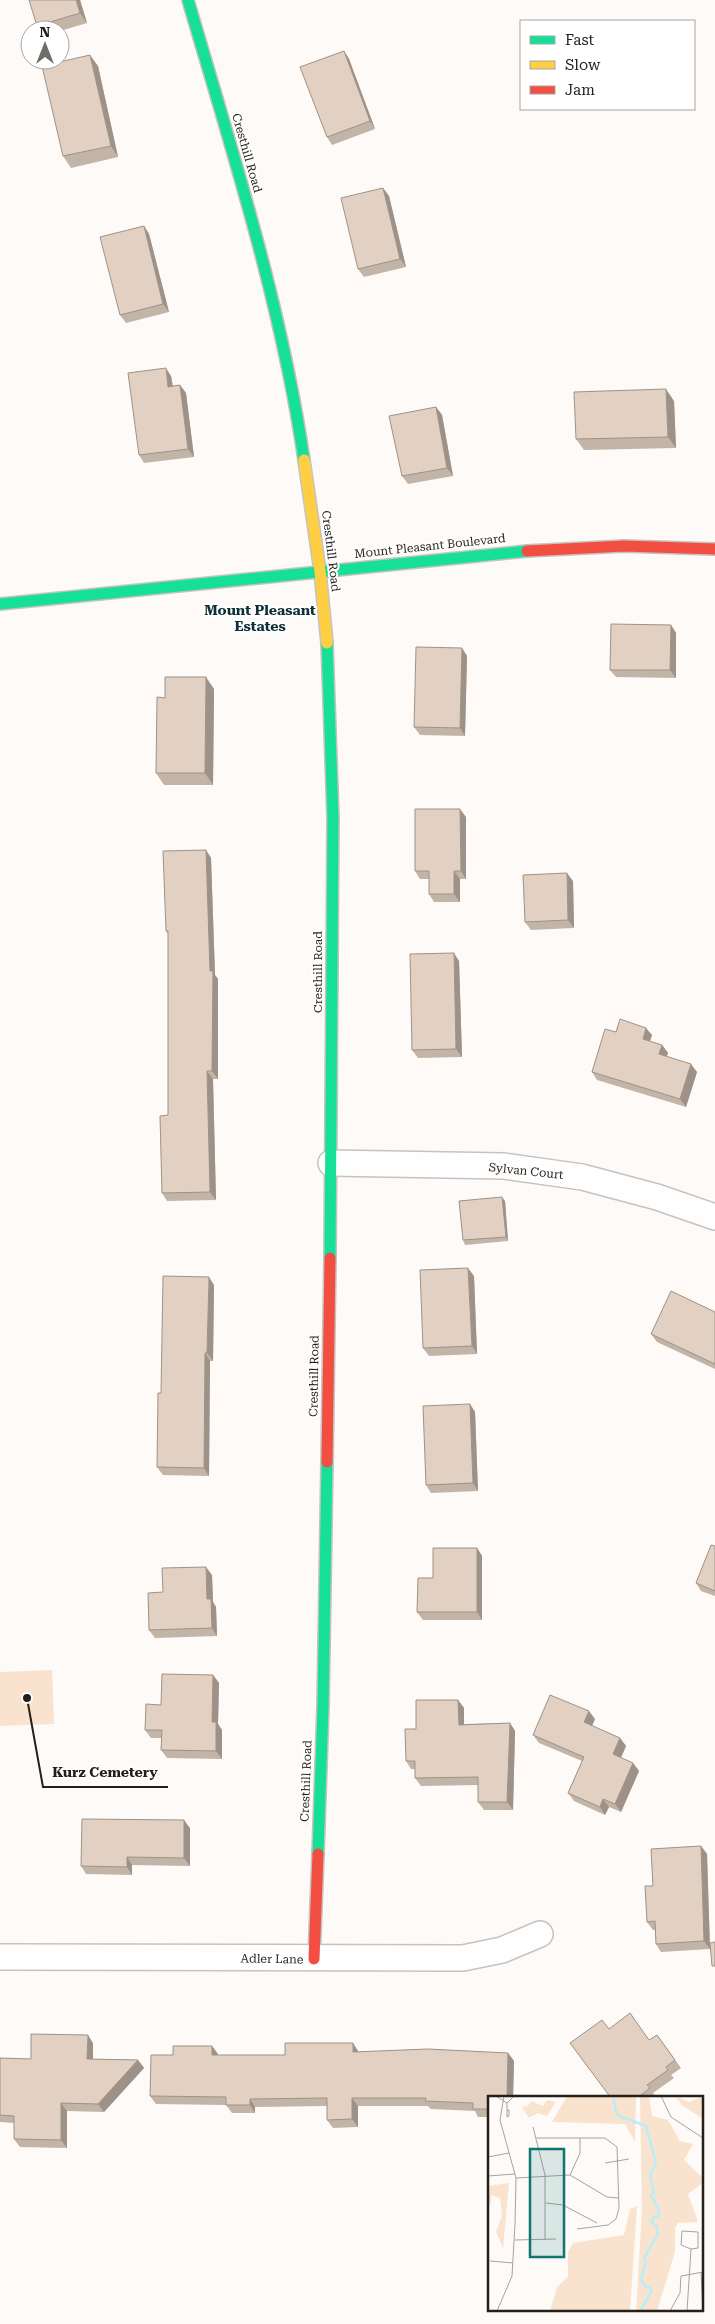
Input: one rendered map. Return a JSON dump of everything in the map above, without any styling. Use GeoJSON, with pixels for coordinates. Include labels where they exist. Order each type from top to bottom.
{"type":"FeatureCollection","features":[{"type":"Feature","properties":{"kind":"street","name":"Cresthill Road"},"geometry":{"type":"LineString","coordinates":[[188,0],[252,218],[295,401],[320,571],[326,634],[333,818],[330,1163],[323,1707],[314,1960]]}},
{"type":"Feature","properties":{"kind":"street","name":"Mount Pleasant Boulevard"},"geometry":{"type":"LineString","coordinates":[[0,604],[513,550],[618,545],[668,545],[715,549]]}},
{"type":"Feature","properties":{"kind":"street","name":"Sylvan Court"},"geometry":{"type":"LineString","coordinates":[[330,1163],[513,1167],[582,1177],[658,1197],[715,1218]]}},
{"type":"Feature","properties":{"kind":"street","name":"Adler Lane"},"geometry":{"type":"LineString","coordinates":[[0,1957],[314,1960],[463,1958],[502,1950],[540,1934]]}},
{"type":"Feature","properties":{"kind":"shaded area"},"geometry":{"type":"Polygon","coordinates":[[[52,1670],[54,1724],[0,1726],[0,1672],[52,1670]]]}},
{"type":"Feature","properties":{"kind":"building"},"geometry":{"type":"Polygon","coordinates":[[[29,0],[76,0],[80,13],[57,20],[35,20],[29,0]]]}},
{"type":"Feature","properties":{"kind":"building"},"geometry":{"type":"Polygon","coordinates":[[[344,51],[370,121],[327,137],[300,67],[344,51]]]}},
{"type":"Feature","properties":{"kind":"building"},"geometry":{"type":"Polygon","coordinates":[[[90,55],[111,146],[63,156],[43,70],[70,70],[70,60],[90,55]]]}},
{"type":"Feature","properties":{"kind":"building"},"geometry":{"type":"Polygon","coordinates":[[[383,188],[400,259],[358,269],[341,198],[383,188]]]}},
{"type":"Feature","properties":{"kind":"building"},"geometry":{"type":"Polygon","coordinates":[[[144,226],[163,304],[120,315],[100,237],[144,226]]]}},
{"type":"Feature","properties":{"kind":"building"},"geometry":{"type":"Polygon","coordinates":[[[166,368],[168,387],[180,385],[188,449],[139,455],[128,373],[166,368]]]}},
{"type":"Feature","properties":{"kind":"building"},"geometry":{"type":"Polygon","coordinates":[[[666,389],[668,437],[576,439],[574,392],[666,389]]]}},
{"type":"Feature","properties":{"kind":"building"},"geometry":{"type":"Polygon","coordinates":[[[436,407],[447,468],[402,476],[389,416],[436,407]]]}},
{"type":"Feature","properties":{"kind":"building"},"geometry":{"type":"Polygon","coordinates":[[[611,624],[671,625],[670,670],[610,670],[611,624]]]}},
{"type":"Feature","properties":{"kind":"building"},"geometry":{"type":"Polygon","coordinates":[[[416,647],[462,648],[460,728],[414,727],[416,647]]]}},
{"type":"Feature","properties":{"kind":"building"},"geometry":{"type":"Polygon","coordinates":[[[165,677],[206,677],[205,773],[156,773],[157,697],[165,698],[165,677]]]}},
{"type":"Feature","properties":{"kind":"building"},"geometry":{"type":"Polygon","coordinates":[[[415,809],[460,809],[461,871],[454,871],[454,894],[429,894],[429,871],[415,871],[415,809]]]}},
{"type":"Feature","properties":{"kind":"building"},"geometry":{"type":"Polygon","coordinates":[[[206,850],[210,971],[213,971],[212,1071],[207,1071],[210,1192],[162,1193],[160,1116],[168,1115],[168,931],[166,931],[163,851],[206,850]]]}},
{"type":"Feature","properties":{"kind":"building"},"geometry":{"type":"Polygon","coordinates":[[[567,873],[568,920],[525,922],[523,875],[567,873]]]}},
{"type":"Feature","properties":{"kind":"building"},"geometry":{"type":"Polygon","coordinates":[[[454,953],[456,1049],[412,1050],[410,954],[454,953]]]}},
{"type":"Feature","properties":{"kind":"building"},"geometry":{"type":"Polygon","coordinates":[[[620,1019],[646,1028],[643,1039],[662,1045],[659,1054],[691,1064],[680,1099],[592,1072],[605,1029],[616,1032],[620,1019]]]}},
{"type":"Feature","properties":{"kind":"building"},"geometry":{"type":"Polygon","coordinates":[[[502,1197],[506,1237],[463,1240],[459,1201],[502,1197]]]}},
{"type":"Feature","properties":{"kind":"building"},"geometry":{"type":"Polygon","coordinates":[[[468,1268],[472,1346],[423,1348],[420,1270],[468,1268]]]}},
{"type":"Feature","properties":{"kind":"building"},"geometry":{"type":"Polygon","coordinates":[[[163,1276],[209,1277],[207,1353],[205,1353],[204,1468],[157,1467],[158,1393],[161,1393],[163,1276]]]}},
{"type":"Feature","properties":{"kind":"building"},"geometry":{"type":"Polygon","coordinates":[[[671,1291],[715,1312],[715,1364],[651,1334],[671,1291]]]}},
{"type":"Feature","properties":{"kind":"building"},"geometry":{"type":"Polygon","coordinates":[[[470,1404],[473,1483],[426,1485],[423,1406],[470,1404]]]}},
{"type":"Feature","properties":{"kind":"building"},"geometry":{"type":"Polygon","coordinates":[[[711,1545],[715,1546],[715,1591],[696,1583],[711,1545]]]}},
{"type":"Feature","properties":{"kind":"building"},"geometry":{"type":"Polygon","coordinates":[[[433,1548],[477,1548],[477,1612],[417,1612],[418,1578],[433,1578],[433,1548]]]}},
{"type":"Feature","properties":{"kind":"building"},"geometry":{"type":"Polygon","coordinates":[[[206,1567],[207,1599],[211,1599],[212,1628],[149,1630],[148,1593],[163,1592],[162,1568],[206,1567]]]}},
{"type":"Feature","properties":{"kind":"building"},"geometry":{"type":"Polygon","coordinates":[[[162,1674],[213,1675],[212,1722],[216,1722],[216,1751],[161,1750],[162,1730],[145,1730],[146,1704],[161,1705],[162,1674]]]}},
{"type":"Feature","properties":{"kind":"building"},"geometry":{"type":"Polygon","coordinates":[[[550,1695],[589,1711],[584,1722],[620,1738],[613,1754],[633,1763],[615,1804],[603,1799],[600,1807],[568,1793],[584,1757],[533,1735],[550,1695]]]}},
{"type":"Feature","properties":{"kind":"building"},"geometry":{"type":"Polygon","coordinates":[[[416,1700],[458,1700],[459,1725],[510,1723],[507,1802],[478,1802],[478,1777],[415,1778],[415,1761],[406,1761],[405,1729],[416,1729],[416,1700]]]}},
{"type":"Feature","properties":{"kind":"building"},"geometry":{"type":"Polygon","coordinates":[[[82,1819],[184,1820],[184,1858],[127,1857],[127,1867],[81,1866],[82,1819]]]}},
{"type":"Feature","properties":{"kind":"building"},"geometry":{"type":"Polygon","coordinates":[[[701,1846],[704,1941],[656,1944],[655,1921],[647,1922],[645,1886],[653,1886],[651,1849],[701,1846]]]}},
{"type":"Feature","properties":{"kind":"building"},"geometry":{"type":"Polygon","coordinates":[[[715,1942],[715,1966],[712,1966],[710,1943],[715,1942]]]}},
{"type":"Feature","properties":{"kind":"building"},"geometry":{"type":"Polygon","coordinates":[[[630,2013],[649,2040],[657,2035],[675,2060],[666,2067],[668,2070],[647,2085],[650,2088],[640,2096],[610,2096],[570,2043],[602,2020],[609,2029],[630,2013]]]}},
{"type":"Feature","properties":{"kind":"building"},"geometry":{"type":"Polygon","coordinates":[[[31,2034],[88,2035],[87,2059],[138,2060],[98,2104],[61,2103],[61,2140],[14,2139],[14,2116],[0,2115],[0,2058],[31,2059],[31,2034]]]}},
{"type":"Feature","properties":{"kind":"building"},"geometry":{"type":"Polygon","coordinates":[[[285,2043],[353,2043],[353,2052],[428,2049],[508,2053],[507,2096],[488,2096],[488,2109],[473,2109],[473,2103],[425,2101],[426,2098],[352,2098],[352,2119],[327,2120],[327,2098],[250,2099],[250,2105],[226,2105],[226,2097],[150,2096],[151,2055],[173,2055],[173,2046],[212,2046],[212,2055],[285,2055],[285,2043]]]}},
{"type":"Feature","properties":{"kind":"traffic: fast"},"geometry":{"type":"LineString","coordinates":[[188,0],[269,285],[294,401],[304,460]]}},
{"type":"Feature","properties":{"kind":"traffic: fast"},"geometry":{"type":"LineString","coordinates":[[0,604],[527,551]]}},
{"type":"Feature","properties":{"kind":"traffic: fast"},"geometry":{"type":"LineString","coordinates":[[327,643],[333,818],[330,1258]]}},
{"type":"Feature","properties":{"kind":"traffic: fast"},"geometry":{"type":"LineString","coordinates":[[318,1854],[323,1707],[327,1462]]}},
{"type":"Feature","properties":{"kind":"traffic: slow"},"geometry":{"type":"LineString","coordinates":[[304,460],[320,571],[327,643]]}},
{"type":"Feature","properties":{"kind":"traffic: jam"},"geometry":{"type":"LineString","coordinates":[[527,551],[624,546],[715,549]]}},
{"type":"Feature","properties":{"kind":"traffic: jam"},"geometry":{"type":"LineString","coordinates":[[327,1462],[330,1258]]}},
{"type":"Feature","properties":{"kind":"traffic: jam"},"geometry":{"type":"LineString","coordinates":[[314,1959],[318,1854]]}},
{"type":"Feature","properties":{"kind":"place","name":"Kurz Cemetery"},"geometry":{"type":"Point","coordinates":[27,1698]}},
{"type":"Feature","properties":{"kind":"district","name":"Mount Pleasant Estates"},"geometry":{"type":"Point","coordinates":[260,618]}}]}
